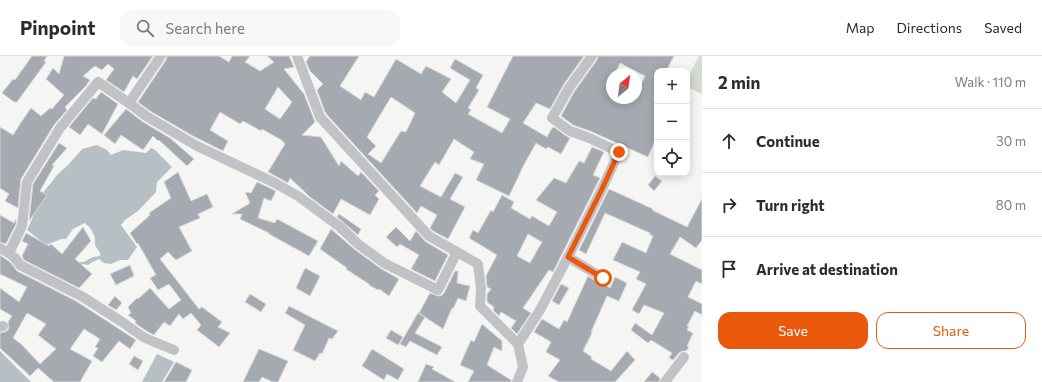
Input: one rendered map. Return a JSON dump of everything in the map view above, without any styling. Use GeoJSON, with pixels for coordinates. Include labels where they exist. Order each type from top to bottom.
{"type":"FeatureCollection","features":[{"type":"Feature","properties":{"kind":"street"},"geometry":{"type":"LineString","coordinates":[[129,103],[161,56]]}},
{"type":"Feature","properties":{"kind":"street"},"geometry":{"type":"LineString","coordinates":[[297,56],[320,117],[429,236],[478,264],[481,288],[480,306],[518,344],[523,367],[517,382]]}},
{"type":"Feature","properties":{"kind":"street"},"geometry":{"type":"LineString","coordinates":[[518,344],[540,310],[568,257],[619,152],[570,131],[552,118],[569,88],[592,56]]}},
{"type":"Feature","properties":{"kind":"street"},"geometry":{"type":"LineString","coordinates":[[174,350],[145,338],[83,297],[20,265],[16,258],[4,250],[22,226],[27,182],[60,128],[98,82],[146,116],[197,146],[273,182],[298,196],[340,227],[358,244],[384,263],[438,290],[457,252]]}},
{"type":"Feature","properties":{"kind":"street"},"geometry":{"type":"LineString","coordinates":[[568,257],[603,278]]}},
{"type":"Feature","properties":{"kind":"street"},"geometry":{"type":"LineString","coordinates":[[665,382],[684,357]]}},
{"type":"Feature","properties":{"kind":"shaded area"},"geometry":{"type":"Polygon","coordinates":[[[699,56],[702,56],[702,94],[690,88],[690,73],[699,56]]]}},
{"type":"Feature","properties":{"kind":"shaded area"},"geometry":{"type":"Polygon","coordinates":[[[97,145],[107,150],[111,155],[123,150],[146,153],[151,148],[155,150],[172,167],[157,182],[156,192],[138,211],[125,220],[121,225],[137,247],[128,260],[120,260],[111,264],[104,263],[99,259],[88,265],[83,264],[68,279],[78,262],[84,262],[93,257],[100,256],[100,253],[95,245],[95,238],[91,229],[85,223],[73,229],[66,239],[61,239],[46,245],[27,230],[33,217],[35,203],[57,175],[82,149],[97,145]]]}},
{"type":"Feature","properties":{"kind":"shaded area"},"geometry":{"type":"Polygon","coordinates":[[[0,351],[31,382],[0,382],[0,351]]]}},
{"type":"Feature","properties":{"kind":"shaded area"},"geometry":{"type":"Polygon","coordinates":[[[157,354],[174,362],[162,382],[142,382],[157,354]]]}},
{"type":"Feature","properties":{"kind":"building"},"geometry":{"type":"Polygon","coordinates":[[[32,56],[47,56],[44,61],[46,62],[17,102],[14,102],[2,93],[13,79],[15,80],[32,56]]]}},
{"type":"Feature","properties":{"kind":"building"},"geometry":{"type":"Polygon","coordinates":[[[64,56],[153,56],[137,79],[133,76],[124,92],[106,80],[114,69],[108,64],[102,70],[95,66],[83,76],[90,80],[65,107],[67,110],[54,125],[21,179],[18,208],[5,201],[9,194],[0,188],[0,127],[13,135],[31,108],[41,116],[50,108],[52,109],[64,95],[46,79],[53,68],[59,74],[64,56]]]}},
{"type":"Feature","properties":{"kind":"building"},"geometry":{"type":"Polygon","coordinates":[[[167,56],[219,56],[229,62],[232,56],[250,56],[245,62],[260,71],[274,62],[267,56],[289,56],[294,67],[284,69],[304,94],[315,122],[302,135],[321,137],[339,166],[341,161],[358,176],[361,172],[379,191],[375,195],[379,199],[370,215],[341,199],[333,214],[310,197],[290,178],[288,183],[268,172],[285,144],[283,141],[262,129],[261,131],[243,121],[240,124],[220,112],[210,130],[228,141],[223,151],[193,136],[150,111],[138,102],[166,60],[167,56]],[[278,87],[265,109],[280,119],[292,102],[278,87]]]}},
{"type":"Feature","properties":{"kind":"building"},"geometry":{"type":"Polygon","coordinates":[[[310,56],[359,56],[340,86],[361,100],[365,92],[374,97],[396,59],[421,74],[426,66],[451,79],[442,92],[456,103],[470,80],[450,68],[455,59],[483,75],[476,88],[479,90],[468,108],[471,110],[468,114],[502,133],[510,119],[487,107],[513,56],[584,56],[564,84],[550,109],[536,103],[523,123],[547,137],[554,127],[570,138],[561,154],[548,147],[546,149],[536,143],[509,196],[476,180],[484,164],[470,159],[474,152],[454,139],[439,165],[435,162],[420,186],[441,197],[455,173],[463,177],[450,199],[465,207],[448,239],[430,228],[437,215],[421,206],[417,213],[328,116],[325,112],[317,90],[323,84],[310,71],[306,62],[310,56]],[[391,97],[367,137],[376,146],[368,154],[381,163],[401,131],[406,132],[415,113],[391,97]]]}},
{"type":"Feature","properties":{"kind":"building"},"geometry":{"type":"Polygon","coordinates":[[[598,56],[674,56],[668,68],[654,68],[654,143],[648,157],[573,125],[561,116],[574,92],[597,60],[598,56]]]}},
{"type":"Feature","properties":{"kind":"building"},"geometry":{"type":"Polygon","coordinates":[[[101,92],[118,104],[102,134],[88,124],[80,135],[69,127],[93,98],[96,99],[101,92]]]}},
{"type":"Feature","properties":{"kind":"building"},"geometry":{"type":"Polygon","coordinates":[[[126,109],[143,122],[170,138],[194,159],[187,166],[153,136],[143,150],[121,135],[115,144],[104,135],[126,109]]]}},
{"type":"Feature","properties":{"kind":"building"},"geometry":{"type":"Polygon","coordinates":[[[59,143],[67,148],[52,165],[54,166],[40,191],[47,195],[29,221],[33,184],[59,143]]]}},
{"type":"Feature","properties":{"kind":"building"},"geometry":{"type":"Polygon","coordinates":[[[592,147],[604,152],[593,175],[600,178],[553,272],[549,270],[523,308],[531,313],[517,334],[511,328],[516,321],[501,312],[499,316],[493,310],[494,307],[487,302],[487,294],[491,289],[487,287],[486,276],[497,255],[469,238],[473,230],[478,233],[491,210],[493,212],[502,195],[514,202],[511,208],[530,219],[532,216],[549,226],[557,212],[536,200],[554,178],[566,183],[579,161],[584,163],[592,147]],[[528,234],[517,256],[530,263],[542,242],[528,234]]]}},
{"type":"Feature","properties":{"kind":"building"},"geometry":{"type":"Polygon","coordinates":[[[178,172],[191,201],[207,194],[213,207],[198,214],[200,218],[179,227],[192,251],[176,260],[168,252],[160,259],[199,309],[202,307],[222,322],[218,327],[230,333],[219,347],[197,330],[201,325],[191,313],[183,319],[179,314],[170,326],[164,322],[154,335],[135,323],[136,321],[128,315],[131,313],[128,307],[150,288],[169,309],[181,300],[169,284],[158,290],[150,278],[156,275],[138,243],[137,244],[130,233],[150,215],[149,213],[171,198],[164,182],[178,172]]]}},
{"type":"Feature","properties":{"kind":"building"},"geometry":{"type":"Polygon","coordinates":[[[655,176],[662,181],[654,191],[648,185],[655,176]]]}},
{"type":"Feature","properties":{"kind":"building"},"geometry":{"type":"Polygon","coordinates":[[[257,182],[276,191],[271,201],[264,198],[258,218],[275,223],[277,219],[318,241],[309,256],[269,233],[240,219],[242,214],[232,214],[250,203],[245,192],[251,193],[257,182]]]}},
{"type":"Feature","properties":{"kind":"building"},"geometry":{"type":"Polygon","coordinates":[[[609,189],[653,209],[652,210],[687,227],[702,199],[702,240],[696,248],[680,237],[670,254],[702,270],[702,284],[696,281],[688,297],[702,304],[702,315],[695,311],[687,326],[689,326],[687,330],[693,333],[687,346],[689,347],[686,351],[679,353],[673,360],[669,358],[672,353],[651,340],[648,343],[631,330],[635,323],[652,335],[664,313],[644,305],[639,314],[632,310],[646,284],[636,279],[640,272],[613,260],[622,242],[646,253],[653,236],[650,235],[650,233],[605,213],[586,254],[579,250],[609,189]]]}},
{"type":"Feature","properties":{"kind":"building"},"geometry":{"type":"Polygon","coordinates":[[[339,214],[361,229],[358,235],[337,217],[339,214]]]}},
{"type":"Feature","properties":{"kind":"building"},"geometry":{"type":"Polygon","coordinates":[[[0,215],[14,223],[16,219],[16,224],[6,244],[0,242],[0,215]]]}},
{"type":"Feature","properties":{"kind":"building"},"geometry":{"type":"Polygon","coordinates":[[[83,227],[91,241],[75,259],[92,274],[79,288],[24,260],[22,256],[28,244],[22,241],[26,233],[49,246],[51,244],[62,254],[83,227]]]}},
{"type":"Feature","properties":{"kind":"building"},"geometry":{"type":"Polygon","coordinates":[[[396,227],[410,241],[416,231],[426,242],[448,255],[435,281],[411,269],[419,255],[400,244],[397,247],[386,237],[396,227]]]}},
{"type":"Feature","properties":{"kind":"building"},"geometry":{"type":"Polygon","coordinates":[[[331,229],[354,249],[380,268],[399,279],[389,296],[379,289],[378,290],[369,285],[320,249],[331,229]]]}},
{"type":"Feature","properties":{"kind":"building"},"geometry":{"type":"Polygon","coordinates":[[[0,255],[11,263],[17,271],[76,301],[136,340],[130,349],[119,341],[102,362],[93,356],[98,348],[95,347],[100,339],[84,329],[70,349],[92,361],[80,382],[54,382],[38,368],[30,376],[0,348],[0,333],[8,330],[8,322],[12,316],[0,309],[0,288],[19,302],[27,287],[0,274],[0,255]],[[27,313],[13,338],[21,344],[40,364],[56,349],[38,335],[46,324],[27,313]]]}},
{"type":"Feature","properties":{"kind":"building"},"geometry":{"type":"Polygon","coordinates":[[[130,265],[134,276],[116,285],[110,274],[130,265]]]}},
{"type":"Feature","properties":{"kind":"building"},"geometry":{"type":"Polygon","coordinates":[[[305,268],[320,276],[310,296],[296,288],[305,268]]]}},
{"type":"Feature","properties":{"kind":"building"},"geometry":{"type":"Polygon","coordinates":[[[455,271],[458,271],[457,283],[470,286],[466,301],[458,298],[443,329],[419,313],[430,293],[441,296],[444,293],[455,271]]]}},
{"type":"Feature","properties":{"kind":"building"},"geometry":{"type":"Polygon","coordinates":[[[588,276],[600,284],[604,284],[610,288],[615,277],[627,283],[619,301],[607,296],[583,351],[592,357],[591,359],[611,371],[627,351],[635,360],[615,382],[559,382],[548,376],[560,360],[546,352],[551,342],[534,332],[542,319],[559,329],[564,320],[567,322],[588,276]]]}},
{"type":"Feature","properties":{"kind":"building"},"geometry":{"type":"Polygon","coordinates":[[[561,284],[569,288],[559,305],[552,301],[561,284]]]}},
{"type":"Feature","properties":{"kind":"building"},"geometry":{"type":"Polygon","coordinates":[[[250,294],[266,304],[261,312],[245,302],[250,294]]]}},
{"type":"Feature","properties":{"kind":"building"},"geometry":{"type":"Polygon","coordinates":[[[115,296],[122,303],[116,310],[108,305],[115,296]]]}},
{"type":"Feature","properties":{"kind":"building"},"geometry":{"type":"Polygon","coordinates":[[[289,306],[338,331],[332,339],[329,338],[322,354],[320,353],[315,361],[293,350],[305,325],[285,313],[289,306]]]}},
{"type":"Feature","properties":{"kind":"building"},"geometry":{"type":"Polygon","coordinates":[[[418,313],[425,317],[415,333],[442,347],[437,355],[410,341],[406,347],[400,344],[418,313]]]}},
{"type":"Feature","properties":{"kind":"building"},"geometry":{"type":"Polygon","coordinates":[[[482,324],[502,341],[502,351],[494,347],[487,365],[511,380],[511,382],[468,382],[474,371],[460,365],[471,340],[474,342],[482,324]]]}},
{"type":"Feature","properties":{"kind":"building"},"geometry":{"type":"Polygon","coordinates":[[[391,330],[403,337],[398,345],[386,338],[391,330]]]}},
{"type":"Feature","properties":{"kind":"building"},"geometry":{"type":"Polygon","coordinates":[[[259,349],[288,361],[278,382],[273,382],[262,377],[259,382],[243,382],[259,349]]]}},
{"type":"Feature","properties":{"kind":"building"},"geometry":{"type":"Polygon","coordinates":[[[372,349],[404,369],[398,380],[387,374],[384,380],[362,366],[372,349]]]}},
{"type":"Feature","properties":{"kind":"building"},"geometry":{"type":"Polygon","coordinates":[[[134,356],[143,361],[138,370],[129,364],[134,356]]]}},
{"type":"Feature","properties":{"kind":"building"},"geometry":{"type":"Polygon","coordinates":[[[176,362],[192,370],[186,382],[164,382],[176,362]]]}},
{"type":"Feature","properties":{"kind":"building"},"geometry":{"type":"Polygon","coordinates":[[[426,364],[434,367],[432,369],[455,382],[418,382],[426,364]]]}},
{"type":"Feature","properties":{"kind":"building"},"geometry":{"type":"Polygon","coordinates":[[[652,372],[660,378],[659,382],[644,382],[652,372]]]}},
{"type":"Feature","properties":{"kind":"route"},"geometry":{"type":"LineString","coordinates":[[603,278],[568,257],[619,152]]}}]}
